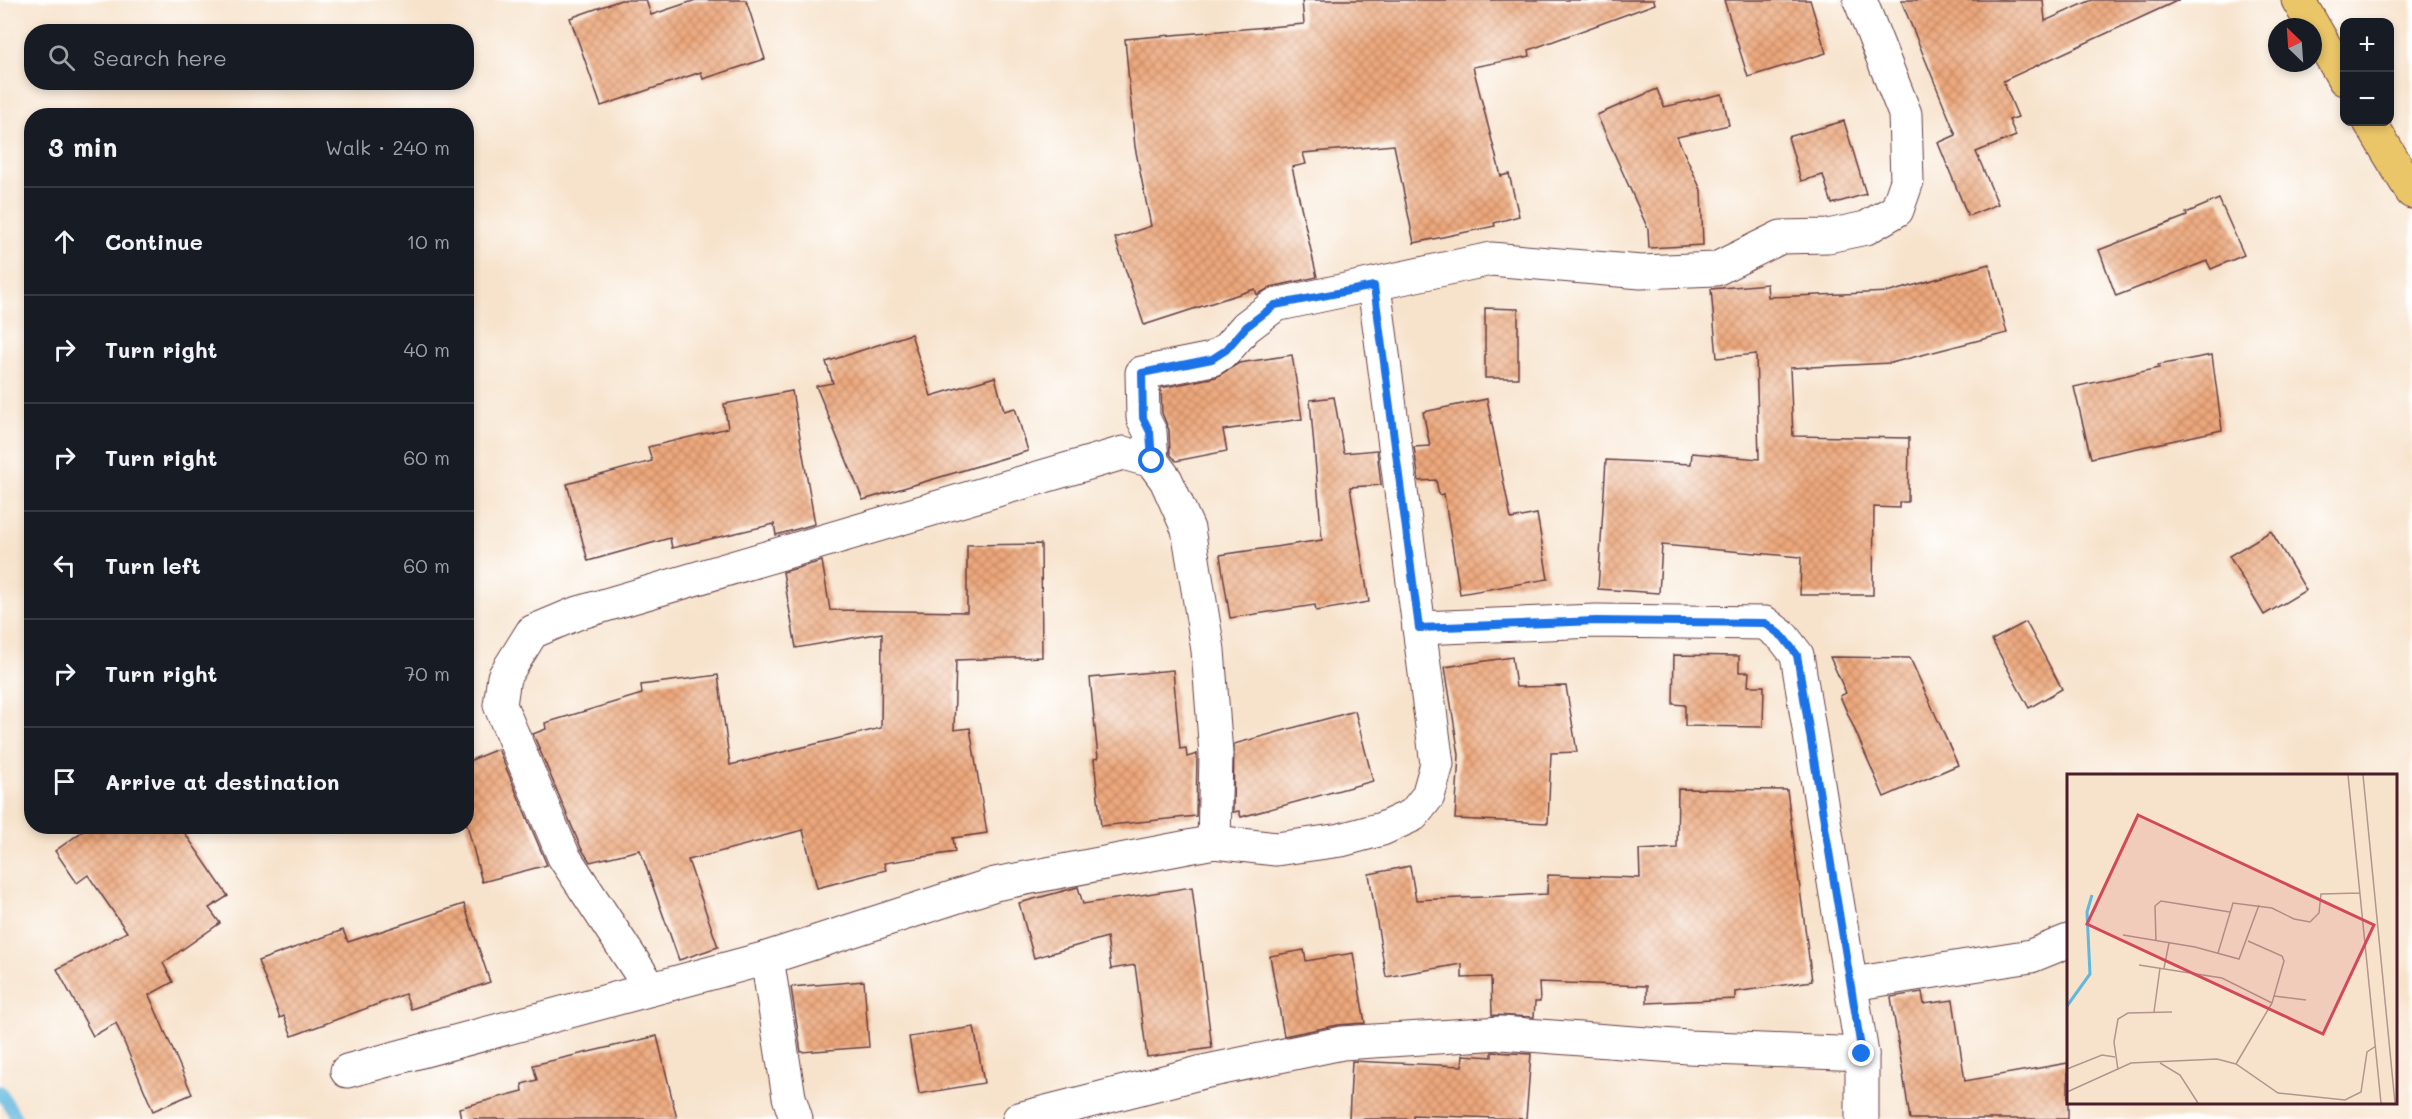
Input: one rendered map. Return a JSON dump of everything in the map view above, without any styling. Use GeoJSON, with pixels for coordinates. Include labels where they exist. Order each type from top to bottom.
{"type":"FeatureCollection","features":[{"type":"Feature","properties":{"kind":"highway"},"geometry":{"type":"LineString","coordinates":[[2298,0],[2340,72]]}},
{"type":"Feature","properties":{"kind":"highway"},"geometry":{"type":"LineString","coordinates":[[2372,126],[2412,192]]}},
{"type":"Feature","properties":{"kind":"street"},"geometry":{"type":"LineString","coordinates":[[1214,842],[1216,753],[1208,650],[1188,529],[1166,480],[1152,461],[1150,432],[1143,418],[1142,373],[1212,359],[1226,350],[1246,327],[1275,305],[1374,286],[1491,259],[1641,272],[1716,268],[1782,237],[1828,236],[1866,228],[1897,210],[1907,181],[1905,114],[1860,0]]}},
{"type":"Feature","properties":{"kind":"street"},"geometry":{"type":"LineString","coordinates":[[347,1071],[767,958],[995,884],[1214,842],[1276,849],[1341,840],[1382,829],[1413,815],[1428,796],[1437,764],[1374,286]]}},
{"type":"Feature","properties":{"kind":"street"},"geometry":{"type":"LineString","coordinates":[[651,989],[564,857],[500,705],[504,677],[532,632],[575,614],[1123,453],[1152,461]]}},
{"type":"Feature","properties":{"kind":"street"},"geometry":{"type":"LineString","coordinates":[[1419,628],[1596,621],[1765,623],[1783,637],[1797,655],[1852,984],[1862,1054],[1862,1119]]}},
{"type":"Feature","properties":{"kind":"street"},"geometry":{"type":"LineString","coordinates":[[1852,984],[2031,956],[2067,941]]}},
{"type":"Feature","properties":{"kind":"street"},"geometry":{"type":"LineString","coordinates":[[767,958],[789,1096],[796,1119]]}},
{"type":"Feature","properties":{"kind":"street"},"geometry":{"type":"LineString","coordinates":[[1019,1119],[1203,1072],[1342,1043],[1501,1033],[1688,1047],[1862,1054]]}},
{"type":"Feature","properties":{"kind":"building"},"geometry":{"type":"Polygon","coordinates":[[[621,0],[646,0],[651,15],[696,0],[746,0],[765,59],[703,79],[701,72],[601,106],[570,18],[621,0]]]}},
{"type":"Feature","properties":{"kind":"building"},"geometry":{"type":"Polygon","coordinates":[[[1302,0],[1654,0],[1655,4],[1529,50],[1530,56],[1473,67],[1501,176],[1509,174],[1519,216],[1494,223],[1495,226],[1414,243],[1394,145],[1303,153],[1306,164],[1292,167],[1317,277],[1271,287],[1257,295],[1255,289],[1144,325],[1115,238],[1151,226],[1135,147],[1125,39],[1304,24],[1302,0]]]}},
{"type":"Feature","properties":{"kind":"building"},"geometry":{"type":"Polygon","coordinates":[[[1724,0],[1810,0],[1826,53],[1748,77],[1724,0]]]}},
{"type":"Feature","properties":{"kind":"building"},"geometry":{"type":"Polygon","coordinates":[[[1901,0],[2043,0],[2045,21],[2092,0],[2179,0],[2003,81],[2018,117],[2009,120],[2016,136],[1976,152],[1998,204],[1968,216],[1938,143],[1956,135],[1901,0]]]}},
{"type":"Feature","properties":{"kind":"building"},"geometry":{"type":"Polygon","coordinates":[[[1657,89],[1664,107],[1722,94],[1729,125],[1677,137],[1701,190],[1703,245],[1649,248],[1648,229],[1597,115],[1657,89]]]}},
{"type":"Feature","properties":{"kind":"building"},"geometry":{"type":"Polygon","coordinates":[[[1844,121],[1866,194],[1832,204],[1823,175],[1801,181],[1788,137],[1844,121]]]}},
{"type":"Feature","properties":{"kind":"building"},"geometry":{"type":"Polygon","coordinates":[[[2219,199],[2244,255],[2211,269],[2207,261],[2116,296],[2099,250],[2187,216],[2186,213],[2219,199]]]}},
{"type":"Feature","properties":{"kind":"building"},"geometry":{"type":"Polygon","coordinates":[[[1989,264],[2007,333],[1891,363],[1790,368],[1793,436],[1909,438],[1908,502],[1899,502],[1899,508],[1874,507],[1873,595],[1800,595],[1801,557],[1662,545],[1659,593],[1598,589],[1606,460],[1691,464],[1692,453],[1759,459],[1756,354],[1717,358],[1711,289],[1767,284],[1768,297],[1890,292],[1989,264]]]}},
{"type":"Feature","properties":{"kind":"building"},"geometry":{"type":"Polygon","coordinates":[[[1485,308],[1518,309],[1518,378],[1485,378],[1485,308]]]}},
{"type":"Feature","properties":{"kind":"building"},"geometry":{"type":"Polygon","coordinates":[[[911,334],[931,396],[995,377],[1004,411],[1015,408],[1028,451],[863,500],[816,386],[833,383],[826,362],[911,334]]]}},
{"type":"Feature","properties":{"kind":"building"},"geometry":{"type":"Polygon","coordinates":[[[1292,355],[1302,419],[1223,430],[1227,451],[1176,461],[1170,454],[1169,430],[1162,413],[1161,388],[1216,377],[1239,363],[1292,355]]]}},
{"type":"Feature","properties":{"kind":"building"},"geometry":{"type":"Polygon","coordinates":[[[2212,355],[2222,430],[2091,458],[2074,387],[2159,368],[2158,365],[2212,355]]]}},
{"type":"Feature","properties":{"kind":"building"},"geometry":{"type":"Polygon","coordinates":[[[792,391],[815,524],[776,535],[774,524],[672,548],[670,538],[588,561],[567,484],[652,461],[648,447],[728,428],[724,404],[792,391]]]}},
{"type":"Feature","properties":{"kind":"building"},"geometry":{"type":"Polygon","coordinates":[[[1334,397],[1344,453],[1377,450],[1381,485],[1350,487],[1369,602],[1316,611],[1315,605],[1230,618],[1220,555],[1322,540],[1310,400],[1334,397]]]}},
{"type":"Feature","properties":{"kind":"building"},"geometry":{"type":"Polygon","coordinates":[[[1487,399],[1511,519],[1537,514],[1548,579],[1460,594],[1444,494],[1439,495],[1436,480],[1419,481],[1414,447],[1430,446],[1423,412],[1487,399]]]}},
{"type":"Feature","properties":{"kind":"building"},"geometry":{"type":"Polygon","coordinates":[[[2271,531],[2306,590],[2264,615],[2229,556],[2271,531]]]}},
{"type":"Feature","properties":{"kind":"building"},"geometry":{"type":"Polygon","coordinates":[[[1041,544],[1042,657],[956,660],[954,730],[970,728],[987,833],[953,838],[955,852],[884,863],[886,870],[817,888],[803,830],[688,860],[718,947],[679,960],[640,850],[590,862],[581,848],[533,734],[546,729],[545,723],[642,694],[641,685],[718,675],[730,765],[881,728],[882,633],[796,648],[783,572],[822,561],[830,610],[967,612],[967,545],[1041,544]]]}},
{"type":"Feature","properties":{"kind":"building"},"geometry":{"type":"Polygon","coordinates":[[[2026,622],[2062,689],[2029,708],[1992,640],[2026,622]]]}},
{"type":"Feature","properties":{"kind":"building"},"geometry":{"type":"Polygon","coordinates":[[[1674,655],[1739,656],[1739,672],[1749,672],[1748,686],[1764,686],[1763,727],[1685,726],[1685,705],[1673,704],[1674,655]]]}},
{"type":"Feature","properties":{"kind":"building"},"geometry":{"type":"Polygon","coordinates":[[[1512,657],[1516,687],[1566,686],[1577,752],[1551,753],[1548,823],[1455,819],[1459,755],[1445,667],[1512,657]]]}},
{"type":"Feature","properties":{"kind":"building"},"geometry":{"type":"Polygon","coordinates":[[[1830,657],[1910,658],[1958,765],[1884,797],[1840,696],[1846,693],[1830,657]]]}},
{"type":"Feature","properties":{"kind":"building"},"geometry":{"type":"Polygon","coordinates":[[[1173,670],[1180,749],[1186,748],[1187,757],[1197,754],[1196,816],[1101,826],[1094,759],[1098,758],[1090,678],[1173,670]]]}},
{"type":"Feature","properties":{"kind":"building"},"geometry":{"type":"Polygon","coordinates":[[[1355,711],[1373,781],[1241,817],[1239,811],[1233,812],[1234,744],[1355,711]]]}},
{"type":"Feature","properties":{"kind":"building"},"geometry":{"type":"Polygon","coordinates":[[[498,749],[547,865],[482,882],[469,834],[474,834],[474,759],[498,749]]]}},
{"type":"Feature","properties":{"kind":"building"},"geometry":{"type":"Polygon","coordinates":[[[1678,789],[1787,790],[1812,981],[1735,992],[1735,999],[1647,1003],[1647,986],[1539,982],[1540,1002],[1535,1002],[1534,1017],[1492,1015],[1491,977],[1462,978],[1462,964],[1386,977],[1369,874],[1410,866],[1416,900],[1547,894],[1548,875],[1640,878],[1639,850],[1677,848],[1678,789]]]}},
{"type":"Feature","properties":{"kind":"building"},"geometry":{"type":"Polygon","coordinates":[[[79,834],[185,834],[228,896],[209,908],[220,923],[163,963],[173,982],[149,995],[192,1094],[153,1111],[116,1023],[93,1036],[57,969],[127,932],[88,875],[77,883],[55,851],[79,834]]]}},
{"type":"Feature","properties":{"kind":"building"},"geometry":{"type":"Polygon","coordinates":[[[1078,887],[1083,904],[1192,887],[1212,1048],[1147,1057],[1135,965],[1111,969],[1107,937],[1034,958],[1019,903],[1078,887]]]}},
{"type":"Feature","properties":{"kind":"building"},"geometry":{"type":"Polygon","coordinates":[[[464,904],[490,982],[411,1009],[405,994],[292,1036],[284,1016],[280,1018],[258,961],[343,930],[348,942],[464,904]]]}},
{"type":"Feature","properties":{"kind":"building"},"geometry":{"type":"Polygon","coordinates":[[[1304,950],[1306,961],[1353,953],[1365,1023],[1338,1025],[1284,1036],[1270,956],[1304,950]]]}},
{"type":"Feature","properties":{"kind":"building"},"geometry":{"type":"Polygon","coordinates":[[[864,981],[869,1047],[801,1052],[791,987],[864,981]]]}},
{"type":"Feature","properties":{"kind":"building"},"geometry":{"type":"Polygon","coordinates":[[[1922,992],[1924,1004],[1953,1000],[1965,1081],[2067,1063],[2068,1119],[1910,1119],[1891,997],[1922,992]]]}},
{"type":"Feature","properties":{"kind":"building"},"geometry":{"type":"Polygon","coordinates":[[[974,1027],[984,1083],[919,1094],[909,1037],[974,1027]]]}},
{"type":"Feature","properties":{"kind":"building"},"geometry":{"type":"Polygon","coordinates":[[[657,1036],[677,1119],[461,1119],[459,1108],[523,1091],[522,1084],[537,1080],[533,1065],[657,1036]]]}},
{"type":"Feature","properties":{"kind":"building"},"geometry":{"type":"Polygon","coordinates":[[[1492,1052],[1531,1054],[1526,1119],[1413,1115],[1413,1119],[1349,1119],[1352,1061],[1462,1066],[1463,1055],[1492,1057],[1492,1052]]]}},
{"type":"Feature","properties":{"kind":"waterway"},"geometry":{"type":"LineString","coordinates":[[0,1091],[17,1119]]}},
{"type":"Feature","properties":{"kind":"route"},"geometry":{"type":"LineString","coordinates":[[1152,461],[1150,432],[1143,418],[1142,373],[1212,359],[1226,350],[1246,327],[1275,305],[1374,286],[1419,628],[1596,621],[1765,623],[1783,637],[1797,655],[1862,1054]]}}]}
